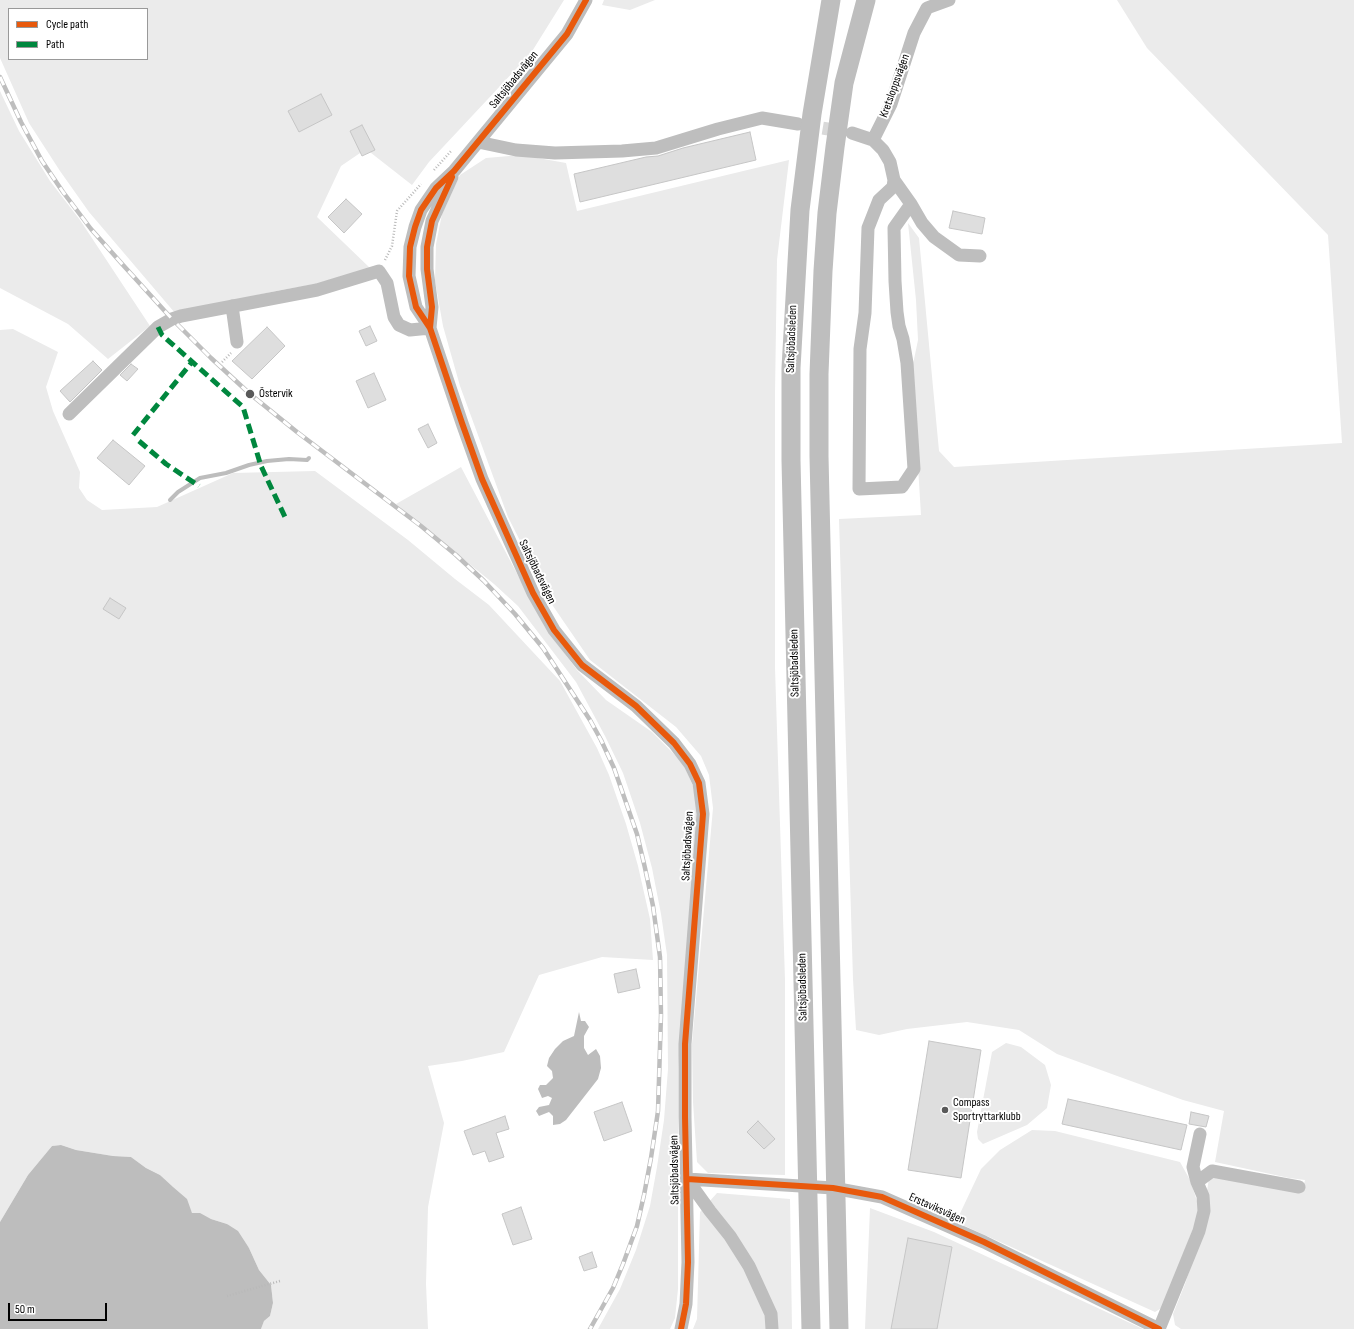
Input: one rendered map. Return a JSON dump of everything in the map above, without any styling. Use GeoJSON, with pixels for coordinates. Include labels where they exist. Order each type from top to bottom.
{"type":"FeatureCollection","features":[{"type":"Feature","properties":{"kind":"highway","name":"Saltsjöbadsleden"},"geometry":{"type":"LineString","coordinates":[[811,1329],[791,468],[791,368],[800,210],[812,114],[831,0]]}},
{"type":"Feature","properties":{"kind":"highway"},"geometry":{"type":"LineString","coordinates":[[839,1329],[819,464],[819,374],[821,295],[827,213],[844,83],[866,0]]}},
{"type":"Feature","properties":{"kind":"street","name":"Saltsjöbadsvägen"},"geometry":{"type":"LineString","coordinates":[[586,0],[567,34],[454,171],[436,188],[422,210],[415,227],[410,247],[409,276],[416,307],[430,328],[482,479],[533,593],[554,630],[582,665],[636,706],[674,743],[690,764],[699,783],[703,814],[685,1044],[688,1262],[686,1304],[681,1329]]}},
{"type":"Feature","properties":{"kind":"street","name":"Kretsloppsvägen"},"geometry":{"type":"LineString","coordinates":[[873,140],[891,104],[914,33],[927,8],[949,0]]}},
{"type":"Feature","properties":{"kind":"street"},"geometry":{"type":"LineString","coordinates":[[478,142],[516,150],[555,153],[622,151],[656,148],[718,129],[762,118],[798,124]]}},
{"type":"Feature","properties":{"kind":"street"},"geometry":{"type":"LineString","coordinates":[[852,134],[873,140],[883,150],[890,162],[894,180],[893,187],[880,200],[868,228],[865,313],[860,348],[859,489],[902,487],[914,469],[907,363],[899,326],[894,282],[894,228],[911,204]]}},
{"type":"Feature","properties":{"kind":"street","name":"Saltsjöbadsvägen"},"geometry":{"type":"LineString","coordinates":[[430,328],[432,307],[427,270],[427,247],[432,221],[454,171]]}},
{"type":"Feature","properties":{"kind":"street"},"geometry":{"type":"LineString","coordinates":[[894,180],[922,223],[934,237],[959,255],[980,256]]}},
{"type":"Feature","properties":{"kind":"street"},"geometry":{"type":"LineString","coordinates":[[69,414],[161,325],[181,316],[317,290],[379,271],[387,283],[394,317],[399,325],[410,330],[430,328]]}},
{"type":"Feature","properties":{"kind":"street"},"geometry":{"type":"LineString","coordinates":[[232,306],[237,342]]}},
{"type":"Feature","properties":{"kind":"street"},"geometry":{"type":"LineString","coordinates":[[1159,1329],[1199,1231],[1204,1211],[1202,1196],[1196,1182],[1194,1167],[1200,1134]]}},
{"type":"Feature","properties":{"kind":"street"},"geometry":{"type":"LineString","coordinates":[[1196,1182],[1212,1170],[1299,1187]]}},
{"type":"Feature","properties":{"kind":"street"},"geometry":{"type":"LineString","coordinates":[[687,1179],[730,1236],[749,1266],[771,1314],[772,1329]]}},
{"type":"Feature","properties":{"kind":"street","name":"Erstaviksvägen"},"geometry":{"type":"LineString","coordinates":[[687,1179],[833,1188],[882,1197],[984,1242],[1159,1329]]}},
{"type":"Feature","properties":{"kind":"path"},"geometry":{"type":"LineString","coordinates":[[227,1296],[280,1281]]}},
{"type":"Feature","properties":{"kind":"shaded area"},"geometry":{"type":"Polygon","coordinates":[[[0,0],[564,0],[531,53],[429,162],[412,185],[366,149],[341,166],[317,217],[370,268],[338,280],[276,291],[175,313],[89,212],[29,123],[0,58],[0,0]]]}},
{"type":"Feature","properties":{"kind":"shaded area"},"geometry":{"type":"Polygon","coordinates":[[[604,0],[655,0],[630,10],[602,5],[604,0]]]}},
{"type":"Feature","properties":{"kind":"shaded area"},"geometry":{"type":"Polygon","coordinates":[[[1117,0],[1354,0],[1354,1329],[1181,1329],[1175,1325],[1173,1314],[1185,1284],[1210,1208],[1207,1191],[1209,1178],[1214,1175],[1302,1192],[1305,1180],[1215,1162],[1224,1111],[1183,1100],[1057,1054],[1019,1030],[967,1022],[907,1029],[879,1035],[856,1030],[853,979],[839,519],[921,515],[912,369],[918,340],[916,300],[908,223],[919,238],[939,451],[954,467],[1342,443],[1328,235],[1147,48],[1117,0]]]}},
{"type":"Feature","properties":{"kind":"shaded area"},"geometry":{"type":"Polygon","coordinates":[[[0,91],[19,131],[50,181],[80,220],[150,326],[108,359],[68,324],[0,288],[0,91]]]}},
{"type":"Feature","properties":{"kind":"shaded area"},"geometry":{"type":"Polygon","coordinates":[[[521,155],[566,163],[577,211],[789,160],[777,260],[775,393],[775,668],[785,980],[785,1175],[708,1173],[697,1162],[693,1102],[692,1044],[713,808],[709,775],[701,756],[676,727],[590,660],[553,606],[508,517],[460,386],[443,326],[435,281],[436,244],[442,214],[460,175],[486,158],[521,155]]]}},
{"type":"Feature","properties":{"kind":"shaded area"},"geometry":{"type":"Polygon","coordinates":[[[13,329],[58,352],[46,387],[53,411],[80,472],[79,488],[87,500],[102,510],[157,507],[233,473],[315,471],[408,540],[489,605],[560,681],[597,748],[609,775],[626,824],[638,866],[650,919],[653,960],[602,957],[539,975],[504,1052],[462,1061],[428,1066],[444,1123],[428,1207],[426,1284],[428,1329],[261,1329],[264,1321],[270,1316],[273,1303],[271,1285],[259,1270],[249,1248],[227,1224],[200,1214],[192,1213],[160,1175],[146,1168],[131,1157],[113,1156],[76,1150],[61,1145],[52,1146],[28,1175],[0,1222],[0,330],[13,329]]]}},
{"type":"Feature","properties":{"kind":"shaded area"},"geometry":{"type":"Polygon","coordinates":[[[461,467],[545,627],[577,670],[606,700],[652,732],[683,763],[693,786],[697,808],[678,1069],[678,1289],[675,1318],[670,1329],[598,1329],[620,1289],[636,1250],[650,1206],[664,1120],[668,1069],[667,955],[652,868],[640,823],[623,773],[576,682],[518,606],[494,584],[396,504],[461,467]]]}},
{"type":"Feature","properties":{"kind":"shaded area"},"geometry":{"type":"Polygon","coordinates":[[[579,1012],[581,1021],[585,1021],[589,1027],[584,1036],[584,1048],[588,1055],[596,1049],[600,1056],[601,1068],[598,1079],[566,1120],[560,1124],[553,1125],[553,1116],[549,1112],[539,1116],[536,1111],[539,1107],[549,1105],[552,1098],[548,1096],[542,1098],[538,1089],[540,1085],[546,1085],[553,1078],[552,1071],[547,1066],[549,1058],[563,1041],[574,1036],[579,1012]]]}},
{"type":"Feature","properties":{"kind":"shaded area"},"geometry":{"type":"Polygon","coordinates":[[[1006,1043],[1021,1047],[1045,1065],[1051,1085],[1047,1108],[1027,1125],[983,1144],[978,1139],[977,1132],[992,1052],[1006,1043]]]}},
{"type":"Feature","properties":{"kind":"shaded area"},"geometry":{"type":"Polygon","coordinates":[[[1032,1130],[1055,1131],[1180,1162],[1190,1180],[1198,1204],[1198,1216],[1163,1307],[1155,1312],[956,1222],[981,1169],[1000,1150],[1032,1130]]]}},
{"type":"Feature","properties":{"kind":"shaded area"},"geometry":{"type":"Polygon","coordinates":[[[61,1145],[76,1150],[113,1156],[131,1157],[146,1168],[160,1175],[187,1199],[192,1213],[200,1213],[211,1219],[227,1224],[238,1231],[249,1248],[259,1270],[271,1285],[273,1303],[270,1316],[264,1321],[261,1329],[0,1329],[0,1222],[28,1175],[52,1146],[61,1145]]]}},
{"type":"Feature","properties":{"kind":"shaded area"},"geometry":{"type":"Polygon","coordinates":[[[717,1193],[790,1199],[792,1329],[693,1329],[697,1319],[700,1212],[717,1193]]]}},
{"type":"Feature","properties":{"kind":"shaded area"},"geometry":{"type":"Polygon","coordinates":[[[870,1208],[934,1232],[1143,1329],[865,1329],[870,1208]]]}},
{"type":"Feature","properties":{"kind":"building"},"geometry":{"type":"Polygon","coordinates":[[[321,94],[332,115],[299,132],[288,111],[321,94]]]}},
{"type":"Feature","properties":{"kind":"building"},"geometry":{"type":"Polygon","coordinates":[[[362,125],[375,150],[362,156],[350,131],[362,125]]]}},
{"type":"Feature","properties":{"kind":"building"},"geometry":{"type":"Polygon","coordinates":[[[750,132],[756,160],[580,202],[574,174],[646,157],[658,156],[683,148],[750,132]]]}},
{"type":"Feature","properties":{"kind":"building"},"geometry":{"type":"Polygon","coordinates":[[[346,199],[362,214],[344,233],[328,217],[346,199]]]}},
{"type":"Feature","properties":{"kind":"building"},"geometry":{"type":"Polygon","coordinates":[[[953,211],[985,218],[982,234],[949,228],[953,211]]]}},
{"type":"Feature","properties":{"kind":"building"},"geometry":{"type":"Polygon","coordinates":[[[370,326],[377,341],[366,346],[359,331],[370,326]]]}},
{"type":"Feature","properties":{"kind":"building"},"geometry":{"type":"Polygon","coordinates":[[[267,327],[285,346],[252,379],[232,361],[267,327]]]}},
{"type":"Feature","properties":{"kind":"building"},"geometry":{"type":"Polygon","coordinates":[[[93,361],[102,370],[70,402],[60,391],[93,361]]]}},
{"type":"Feature","properties":{"kind":"building"},"geometry":{"type":"Polygon","coordinates":[[[131,364],[138,369],[127,381],[120,375],[131,364]]]}},
{"type":"Feature","properties":{"kind":"building"},"geometry":{"type":"Polygon","coordinates":[[[374,373],[386,400],[368,408],[356,381],[374,373]]]}},
{"type":"Feature","properties":{"kind":"building"},"geometry":{"type":"Polygon","coordinates":[[[428,424],[437,443],[428,448],[418,429],[428,424]]]}},
{"type":"Feature","properties":{"kind":"building"},"geometry":{"type":"Polygon","coordinates":[[[113,440],[145,466],[129,485],[97,458],[113,440]]]}},
{"type":"Feature","properties":{"kind":"building"},"geometry":{"type":"Polygon","coordinates":[[[110,598],[126,608],[119,619],[103,609],[110,598]]]}},
{"type":"Feature","properties":{"kind":"building"},"geometry":{"type":"Polygon","coordinates":[[[636,969],[640,988],[618,993],[614,974],[636,969]]]}},
{"type":"Feature","properties":{"kind":"building","name":"Compass Sportryttarklubb"},"geometry":{"type":"Polygon","coordinates":[[[929,1041],[981,1050],[961,1178],[908,1170],[929,1041]]]}},
{"type":"Feature","properties":{"kind":"building"},"geometry":{"type":"Polygon","coordinates":[[[1068,1099],[1187,1125],[1181,1150],[1062,1124],[1068,1099]]]}},
{"type":"Feature","properties":{"kind":"building"},"geometry":{"type":"Polygon","coordinates":[[[622,1102],[632,1131],[604,1141],[594,1112],[622,1102]]]}},
{"type":"Feature","properties":{"kind":"building"},"geometry":{"type":"Polygon","coordinates":[[[1191,1112],[1209,1116],[1206,1127],[1189,1124],[1191,1112]]]}},
{"type":"Feature","properties":{"kind":"building"},"geometry":{"type":"Polygon","coordinates":[[[505,1116],[509,1129],[496,1133],[504,1157],[489,1162],[485,1151],[473,1155],[464,1131],[505,1116]]]}},
{"type":"Feature","properties":{"kind":"building"},"geometry":{"type":"Polygon","coordinates":[[[758,1121],[775,1139],[764,1149],[747,1132],[758,1121]]]}},
{"type":"Feature","properties":{"kind":"building"},"geometry":{"type":"Polygon","coordinates":[[[521,1207],[532,1239],[513,1245],[502,1214],[521,1207]]]}},
{"type":"Feature","properties":{"kind":"building"},"geometry":{"type":"Polygon","coordinates":[[[908,1238],[952,1247],[937,1329],[891,1329],[908,1238]]]}},
{"type":"Feature","properties":{"kind":"building"},"geometry":{"type":"Polygon","coordinates":[[[592,1252],[597,1267],[584,1271],[579,1257],[592,1252]]]}},
{"type":"Feature","properties":{"kind":"waterway"},"geometry":{"type":"LineString","coordinates":[[170,500],[178,492],[200,478],[226,473],[249,465],[267,461],[289,459],[307,460],[309,458]]}},
{"type":"Feature","properties":{"kind":"tunnel"},"geometry":{"type":"LineString","coordinates":[[804,125],[846,132]]}},
{"type":"Feature","properties":{"kind":"railway"},"geometry":{"type":"LineString","coordinates":[[0,77],[21,122],[42,161],[91,229],[123,265],[172,319],[250,394],[297,432],[421,526],[484,581],[515,614],[543,648],[590,720],[601,740],[614,768],[637,834],[645,868],[653,906],[660,957],[661,1015],[658,1111],[651,1158],[637,1226],[613,1288],[590,1329]]}},
{"type":"Feature","properties":{"kind":"marked path"},"geometry":{"type":"LineString","coordinates":[[158,327],[162,335],[243,407],[261,466],[285,517]]}},
{"type":"Feature","properties":{"kind":"marked path"},"geometry":{"type":"LineString","coordinates":[[133,435],[192,362]]}},
{"type":"Feature","properties":{"kind":"marked path"},"geometry":{"type":"LineString","coordinates":[[139,441],[166,464],[199,486]]}},
{"type":"Feature","properties":{"kind":"cycle path"},"geometry":{"type":"LineString","coordinates":[[586,0],[567,34],[454,171],[436,188],[421,210],[410,247],[409,276],[416,307],[430,328],[482,479],[533,593],[554,630],[582,665],[636,706],[674,743],[690,764],[699,783],[703,814],[685,1044],[688,1262],[686,1304],[681,1329]]}},
{"type":"Feature","properties":{"kind":"cycle path"},"geometry":{"type":"LineString","coordinates":[[430,328],[432,307],[427,269],[427,247],[432,221],[452,177]]}},
{"type":"Feature","properties":{"kind":"cycle path"},"geometry":{"type":"LineString","coordinates":[[687,1179],[833,1188],[882,1197],[984,1242],[1159,1329]]}},
{"type":"Feature","properties":{"kind":"place","name":"Östervik"},"geometry":{"type":"Point","coordinates":[250,394]}},
{"type":"Feature","properties":{"kind":"place","name":"Compass Sportryttarklubb"},"geometry":{"type":"Point","coordinates":[945,1110]}}]}
